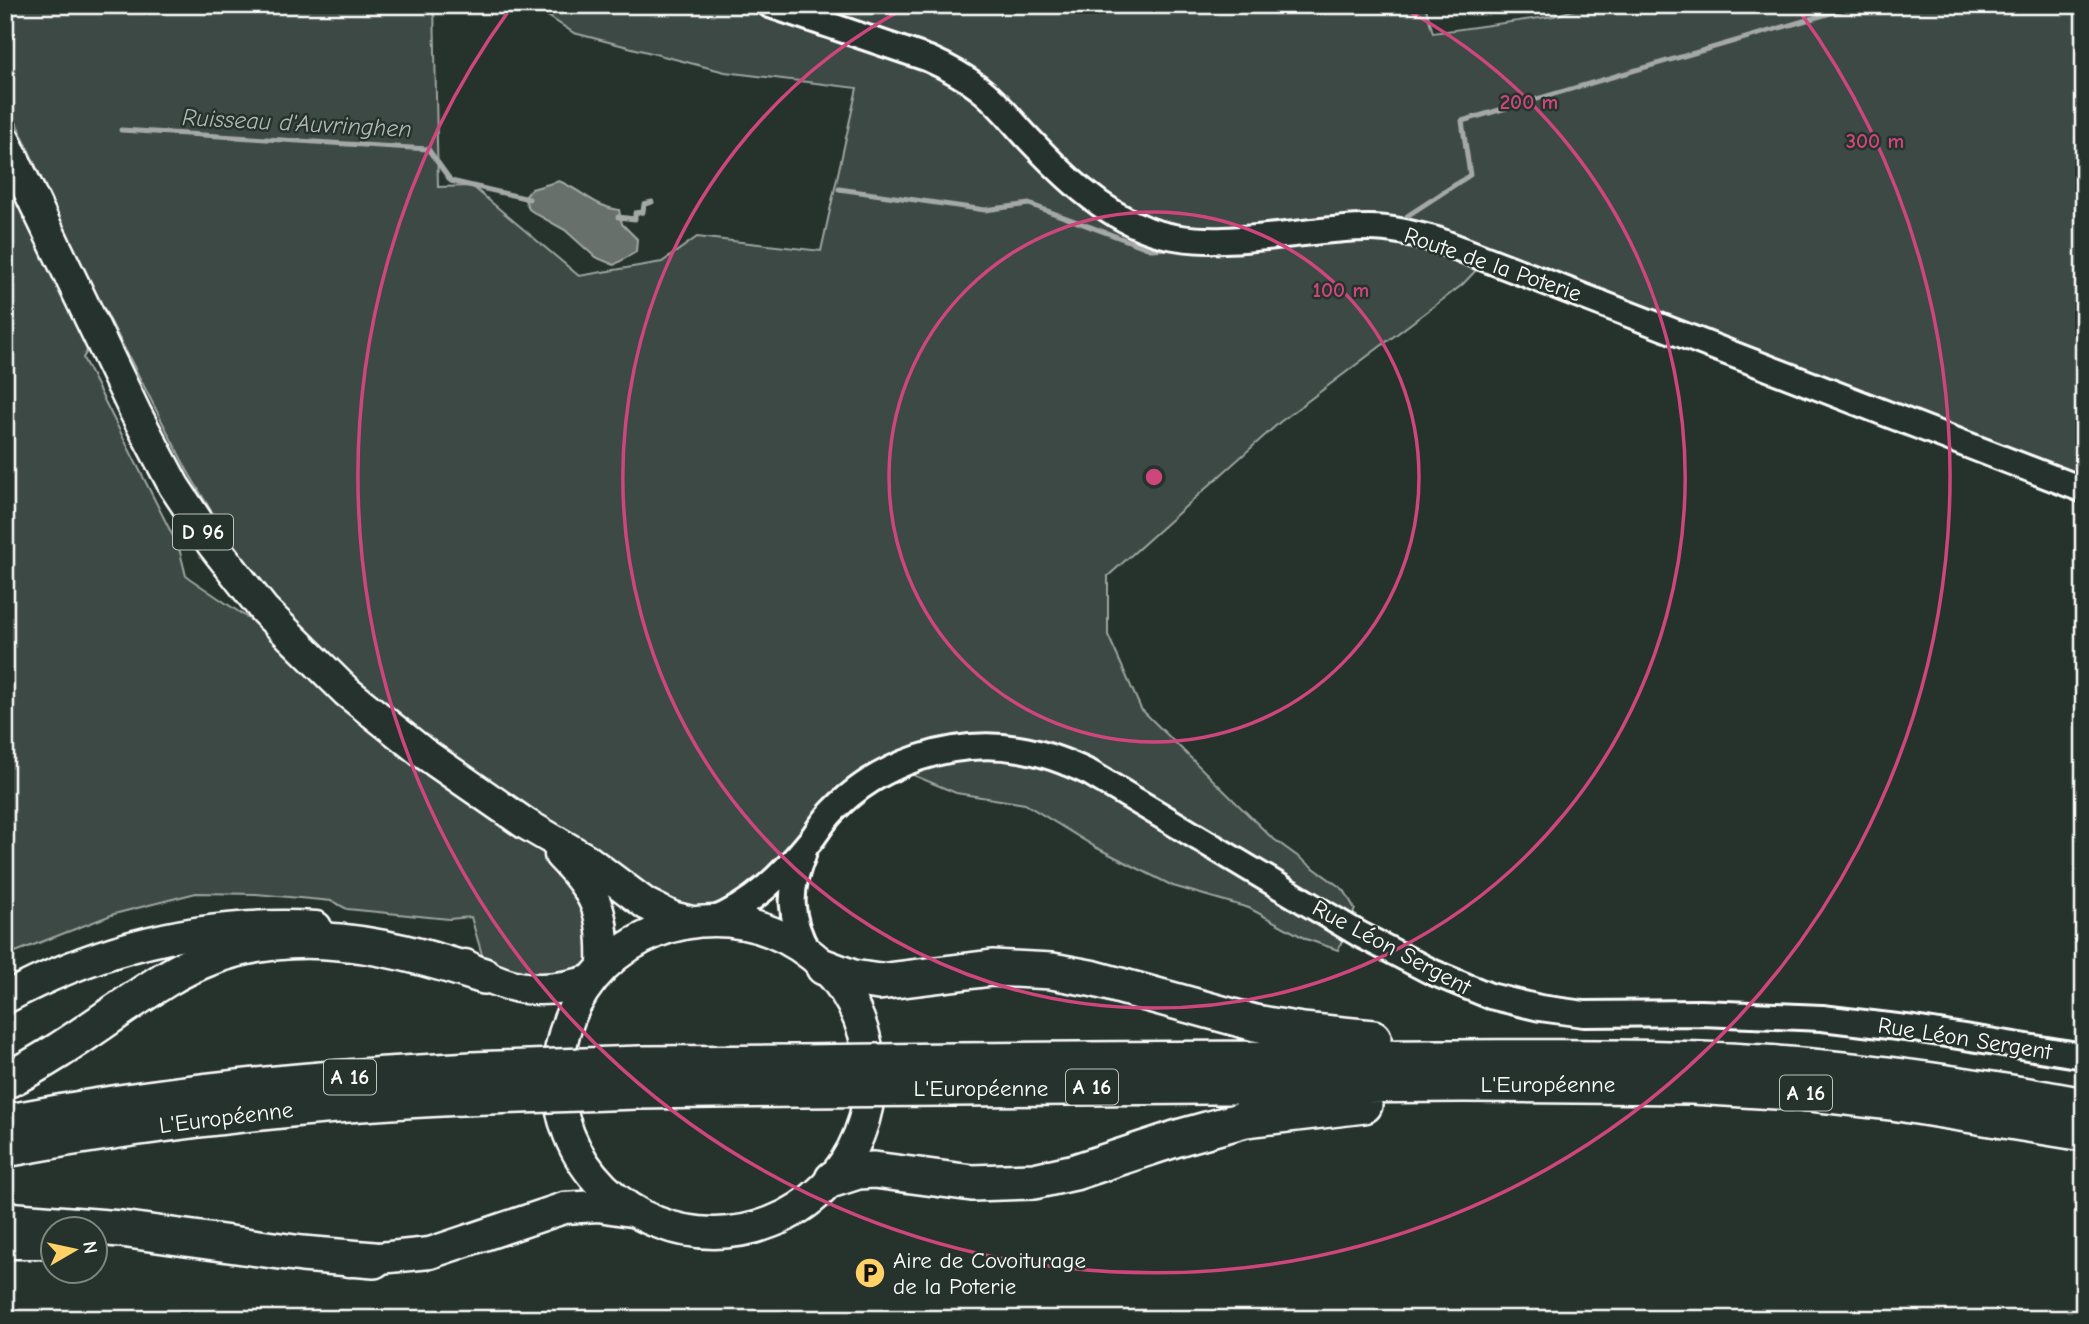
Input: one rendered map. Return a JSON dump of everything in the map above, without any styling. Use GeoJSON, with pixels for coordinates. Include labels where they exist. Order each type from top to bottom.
{"type":"FeatureCollection","features":[{"type":"Feature","properties":{"kind":"highway"},"geometry":{"type":"LineString","coordinates":[[5,1081],[77,1040],[175,973],[213,956],[252,945],[304,940],[360,944],[434,960],[484,976]]}},
{"type":"Feature","properties":{"kind":"highway"},"geometry":{"type":"LineString","coordinates":[[816,960],[853,978],[879,982],[992,968],[1052,971],[1109,983],[1255,1023],[1303,1031],[1373,1038],[1582,1045],[1713,1061]]}},
{"type":"Feature","properties":{"kind":"highway","name":"L'Européenne"},"geometry":{"type":"LineString","coordinates":[[953,1075],[1527,1057],[1713,1061],[1868,1073],[2084,1106]]}},
{"type":"Feature","properties":{"kind":"highway","name":"L'Européenne"},"geometry":{"type":"LineString","coordinates":[[5,1123],[92,1108],[228,1090],[357,1077],[467,1083],[638,1078],[953,1075],[1692,1086],[1811,1093],[1914,1105],[2084,1133]]}},
{"type":"Feature","properties":{"kind":"highway","name":"L'Européenne"},"geometry":{"type":"LineString","coordinates":[[5,1149],[467,1083]]}},
{"type":"Feature","properties":{"kind":"highway"},"geometry":{"type":"LineString","coordinates":[[833,1179],[858,1171],[882,1170],[972,1183],[1034,1181],[1076,1172],[1181,1136],[1247,1119],[1346,1107],[1485,1099],[1526,1084]]}},
{"type":"Feature","properties":{"kind":"highway"},"geometry":{"type":"LineString","coordinates":[[5,1220],[121,1229],[302,1254],[374,1260]]}},
{"type":"Feature","properties":{"kind":"main road","name":"D 96"},"geometry":{"type":"LineString","coordinates":[[5,141],[145,433],[182,499],[232,572],[274,622],[371,712],[422,752],[526,824],[576,853],[646,904],[664,913],[701,921]]}},
{"type":"Feature","properties":{"kind":"main road","name":"D 96"},"geometry":{"type":"LineString","coordinates":[[526,824],[571,866],[592,894],[603,926],[597,973]]}},
{"type":"Feature","properties":{"kind":"main road"},"geometry":{"type":"LineString","coordinates":[[5,998],[55,974],[134,946],[198,931],[262,925],[322,927],[384,936],[458,961],[484,976],[516,988],[537,990],[561,988],[597,973],[640,939],[665,929],[701,921],[758,927],[784,937],[816,960],[838,982],[854,1007],[864,1036],[870,1066],[869,1096],[862,1126],[850,1154],[833,1179],[795,1211],[771,1223],[744,1231],[716,1234],[688,1232],[660,1224],[634,1212],[610,1194],[589,1171],[569,1135],[560,1106],[558,1065],[564,1035],[575,1006],[597,973]]}},
{"type":"Feature","properties":{"kind":"main road"},"geometry":{"type":"LineString","coordinates":[[108,1244],[286,1261],[374,1260],[444,1249],[564,1208],[598,1206],[634,1212]]}},
{"type":"Feature","properties":{"kind":"main road"},"geometry":{"type":"LineString","coordinates":[[5,1243],[38,1243]]}},
{"type":"Feature","properties":{"kind":"street","name":"Route de la Poterie"},"geometry":{"type":"LineString","coordinates":[[771,5],[916,54],[950,69],[990,97],[1044,155],[1083,191],[1119,217],[1151,231],[1174,237],[1210,240],[1368,228],[1399,231],[1437,240],[2084,490]]}},
{"type":"Feature","properties":{"kind":"street","name":"Rue Léon Sergent"},"geometry":{"type":"LineString","coordinates":[[809,842],[827,817],[844,800],[878,776],[904,763],[955,749],[981,746],[1019,749],[1044,754],[1090,773],[1359,934],[1432,972],[1490,996],[1540,1008],[1584,1014],[1701,1013],[1822,1018],[1906,1028],[2084,1056]]}},
{"type":"Feature","properties":{"kind":"street"},"geometry":{"type":"LineString","coordinates":[[701,921],[735,911],[753,899],[809,842]]}},
{"type":"Feature","properties":{"kind":"street"},"geometry":{"type":"LineString","coordinates":[[809,842],[793,880],[791,902],[794,922],[816,960]]}},
{"type":"Feature","properties":{"kind":"shaded area"},"geometry":{"type":"Polygon","coordinates":[[[5,5],[434,5],[438,187],[472,186],[579,276],[662,262],[697,237],[821,251],[857,88],[725,72],[574,33],[531,5],[1425,5],[1433,33],[1554,16],[1590,5],[2084,5],[2084,493],[1481,265],[1462,285],[1280,422],[1108,576],[1108,635],[1141,709],[1271,837],[1344,890],[1355,909],[1338,950],[1306,939],[1249,908],[1173,886],[1097,848],[1025,804],[956,793],[911,774],[867,800],[847,816],[830,836],[809,818],[791,846],[775,863],[732,897],[720,903],[694,908],[680,905],[638,884],[533,814],[522,803],[437,745],[372,694],[277,601],[249,566],[214,516],[187,470],[74,250],[5,98],[5,5]]]}},
{"type":"Feature","properties":{"kind":"shaded area"},"geometry":{"type":"Polygon","coordinates":[[[5,164],[90,346],[83,358],[179,548],[186,576],[258,625],[312,680],[447,785],[538,848],[571,881],[591,916],[595,954],[576,971],[537,978],[483,958],[471,917],[449,919],[347,909],[332,901],[256,894],[196,893],[114,914],[5,956],[5,164]]]}},
{"type":"Feature","properties":{"kind":"shaded area"},"geometry":{"type":"Polygon","coordinates":[[[559,181],[595,202],[619,210],[622,224],[637,239],[636,252],[614,265],[595,257],[565,230],[529,209],[524,198],[532,189],[559,181]]]}},
{"type":"Feature","properties":{"kind":"waterway","name":"Ruisseau d'Auvringhen"},"geometry":{"type":"LineString","coordinates":[[1407,216],[1470,175],[1462,121],[1858,5]]}},
{"type":"Feature","properties":{"kind":"waterway","name":"Ruisseau d'Auvringhen"},"geometry":{"type":"LineString","coordinates":[[121,130],[428,149],[451,181],[529,199]]}},
{"type":"Feature","properties":{"kind":"waterway","name":"Ruisseau d'Auvringhen"},"geometry":{"type":"LineString","coordinates":[[839,189],[985,210],[1029,204],[1150,249],[1175,248]]}},
{"type":"Feature","properties":{"kind":"waterway","name":"Ruisseau d'Auvringhen"},"geometry":{"type":"LineString","coordinates":[[618,217],[635,219],[635,213],[643,212],[644,204],[652,202]]}},
{"type":"Feature","properties":{"kind":"place","name":"Aire de Covoiturage de la Poterie"},"geometry":{"type":"Point","coordinates":[870,1273]}}]}
